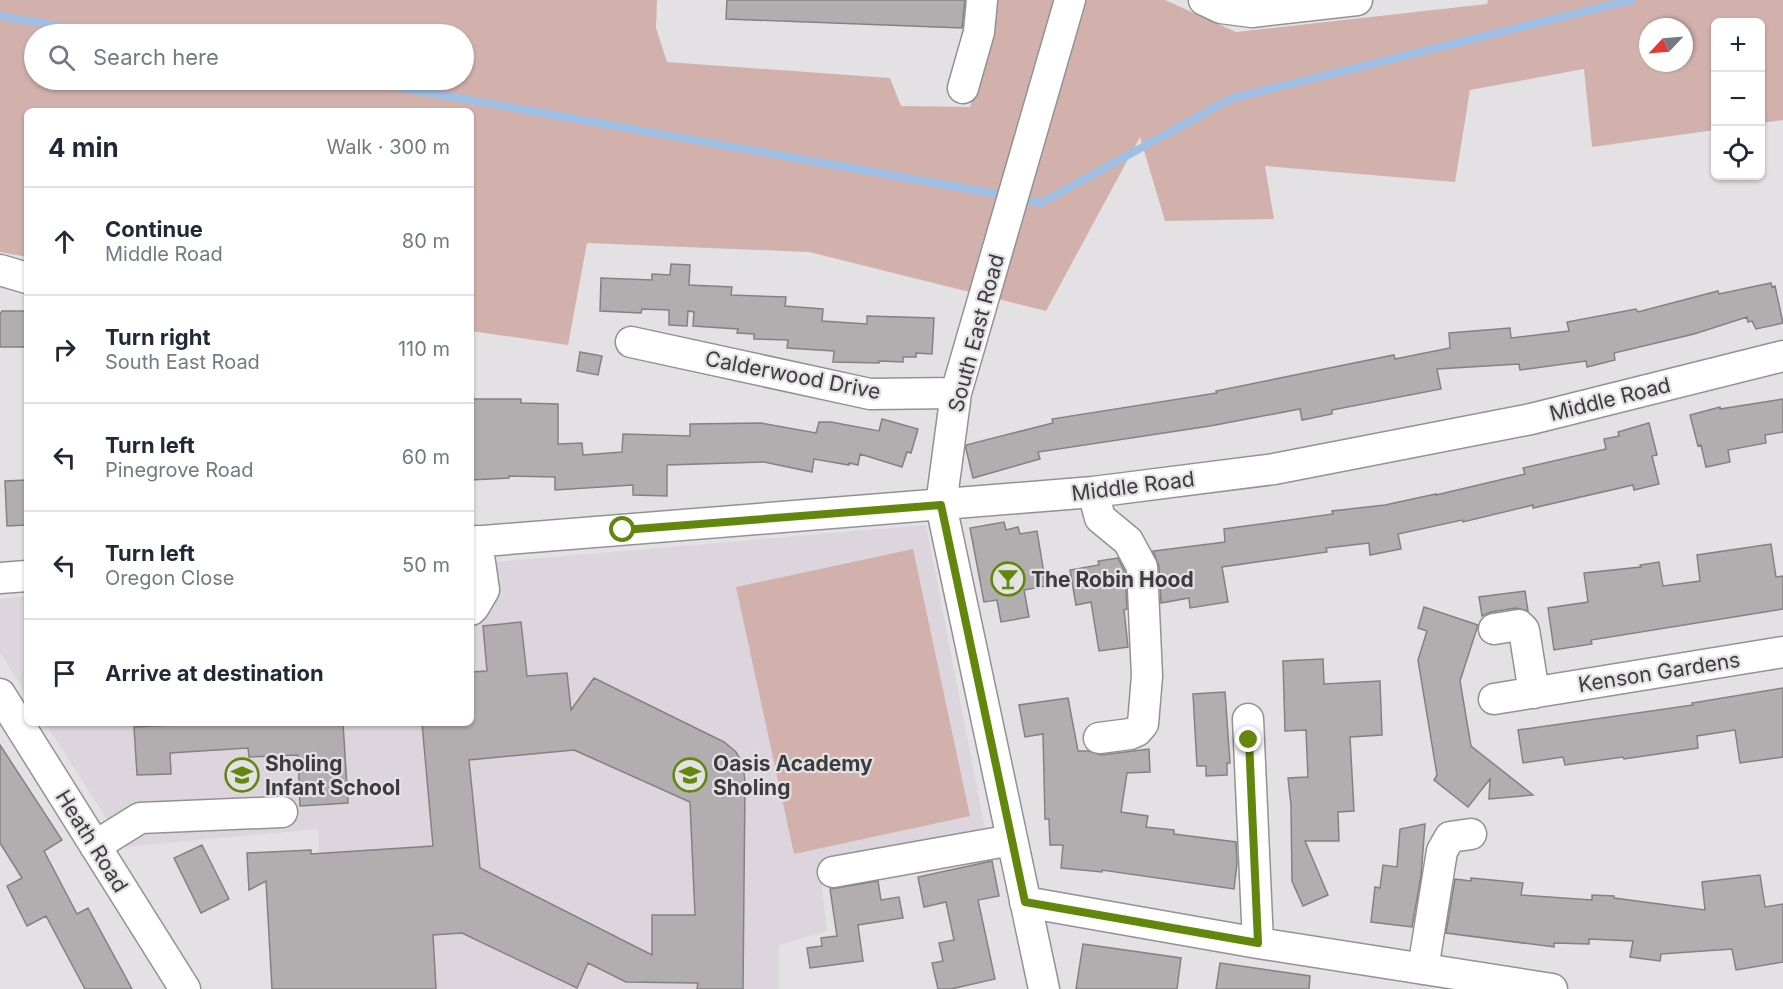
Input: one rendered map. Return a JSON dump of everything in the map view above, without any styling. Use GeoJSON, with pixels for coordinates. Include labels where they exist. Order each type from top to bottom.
{"type":"FeatureCollection","features":[{"type":"Feature","properties":{"kind":"street"},"geometry":{"type":"LineString","coordinates":[[963,88],[979,32],[982,0]]}},
{"type":"Feature","properties":{"kind":"street","name":"South East Road"},"geometry":{"type":"LineString","coordinates":[[1044,989],[941,505],[956,393],[1070,0]]}},
{"type":"Feature","properties":{"kind":"street"},"geometry":{"type":"LineString","coordinates":[[1204,0],[1221,8],[1252,12],[1357,0]]}},
{"type":"Feature","properties":{"kind":"street","name":"Calderwood Drive"},"geometry":{"type":"LineString","coordinates":[[631,342],[870,394],[956,393]]}},
{"type":"Feature","properties":{"kind":"street","name":"Middle Road"},"geometry":{"type":"LineString","coordinates":[[474,542],[1093,492],[1274,469],[1520,421],[1783,356]]}},
{"type":"Feature","properties":{"kind":"street"},"geometry":{"type":"LineString","coordinates":[[1093,492],[1100,518],[1128,541],[1142,567],[1147,676],[1143,724],[1137,731],[1130,734],[1099,738]]}},
{"type":"Feature","properties":{"kind":"street"},"geometry":{"type":"LineString","coordinates":[[474,542],[484,590],[474,608]]}},
{"type":"Feature","properties":{"kind":"street"},"geometry":{"type":"LineString","coordinates":[[0,578],[24,576]]}},
{"type":"Feature","properties":{"kind":"street"},"geometry":{"type":"LineString","coordinates":[[1494,628],[1519,625],[1524,630],[1534,693]]}},
{"type":"Feature","properties":{"kind":"street","name":"Kenson Gardens"},"geometry":{"type":"LineString","coordinates":[[1494,699],[1783,652]]}},
{"type":"Feature","properties":{"kind":"street","name":"Heath Road"},"geometry":{"type":"LineString","coordinates":[[0,694],[185,989]]}},
{"type":"Feature","properties":{"kind":"street"},"geometry":{"type":"LineString","coordinates":[[1248,719],[1258,943]]}},
{"type":"Feature","properties":{"kind":"street"},"geometry":{"type":"LineString","coordinates":[[95,846],[140,818],[282,812]]}},
{"type":"Feature","properties":{"kind":"street"},"geometry":{"type":"LineString","coordinates":[[1423,969],[1442,851],[1450,837],[1471,834]]}},
{"type":"Feature","properties":{"kind":"street"},"geometry":{"type":"LineString","coordinates":[[832,872],[1012,840]]}},
{"type":"Feature","properties":{"kind":"street"},"geometry":{"type":"LineString","coordinates":[[1025,902],[1258,943],[1552,989]]}},
{"type":"Feature","properties":{"kind":"shaded area"},"geometry":{"type":"Polygon","coordinates":[[[0,0],[657,0],[656,28],[667,62],[890,78],[901,106],[970,107],[991,32],[993,0],[1165,0],[1236,32],[1487,4],[1488,0],[1783,0],[1783,120],[1765,122],[1765,18],[1711,18],[1711,131],[1592,147],[1584,69],[1470,90],[1455,182],[1265,166],[1274,219],[1165,221],[1140,137],[1046,311],[809,252],[587,243],[568,345],[474,331],[474,108],[24,108],[24,256],[0,252],[0,0]]]}},
{"type":"Feature","properties":{"kind":"shaded area","name":"Oasis Academy Sholing"},"geometry":{"type":"Polygon","coordinates":[[[926,525],[985,829],[819,863],[827,931],[779,945],[779,989],[326,989],[318,829],[125,847],[47,726],[474,726],[474,564],[926,525]]]}},
{"type":"Feature","properties":{"kind":"shaded area"},"geometry":{"type":"Polygon","coordinates":[[[913,549],[970,816],[794,854],[736,587],[913,549]]]}},
{"type":"Feature","properties":{"kind":"shaded area"},"geometry":{"type":"Polygon","coordinates":[[[24,596],[24,690],[0,653],[0,599],[24,596]]]}},
{"type":"Feature","properties":{"kind":"building"},"geometry":{"type":"Polygon","coordinates":[[[727,0],[965,0],[962,28],[726,19],[727,0]]]}},
{"type":"Feature","properties":{"kind":"building"},"geometry":{"type":"Polygon","coordinates":[[[671,264],[690,265],[689,285],[732,287],[731,295],[786,297],[785,306],[823,309],[822,321],[867,324],[867,316],[934,318],[932,354],[916,353],[916,357],[903,357],[903,362],[833,362],[834,351],[787,348],[788,340],[754,339],[754,334],[737,333],[738,329],[693,326],[694,312],[688,311],[687,326],[669,325],[669,310],[642,309],[641,313],[600,311],[601,278],[652,280],[652,274],[670,275],[671,264]]]}},
{"type":"Feature","properties":{"kind":"building"},"geometry":{"type":"Polygon","coordinates":[[[1771,283],[1772,287],[1775,286],[1783,323],[1756,329],[1752,321],[1748,322],[1747,317],[1694,334],[1614,353],[1615,360],[1587,367],[1586,361],[1520,370],[1519,364],[1437,369],[1441,389],[1332,410],[1332,414],[1302,420],[1300,409],[1210,426],[1038,452],[1040,459],[973,478],[966,449],[966,445],[1053,423],[1052,419],[1217,393],[1216,391],[1394,355],[1395,359],[1450,348],[1449,333],[1510,328],[1511,338],[1569,331],[1567,322],[1636,309],[1638,312],[1718,291],[1719,294],[1771,283]]]}},
{"type":"Feature","properties":{"kind":"building"},"geometry":{"type":"Polygon","coordinates":[[[2,311],[24,311],[24,347],[0,347],[0,314],[2,311]]]}},
{"type":"Feature","properties":{"kind":"building"},"geometry":{"type":"Polygon","coordinates":[[[580,352],[602,356],[598,375],[577,371],[580,352]]]}},
{"type":"Feature","properties":{"kind":"building"},"geometry":{"type":"Polygon","coordinates":[[[474,399],[521,399],[521,403],[558,404],[558,444],[582,443],[583,455],[622,452],[623,434],[690,436],[690,424],[761,423],[816,433],[819,422],[879,431],[882,419],[918,429],[911,453],[907,452],[902,467],[860,454],[858,465],[814,459],[812,472],[764,462],[667,465],[667,496],[633,495],[633,485],[555,490],[555,477],[509,476],[509,478],[474,480],[474,399]]]}},
{"type":"Feature","properties":{"kind":"building"},"geometry":{"type":"Polygon","coordinates":[[[1783,399],[1783,432],[1765,435],[1766,443],[1728,450],[1730,462],[1706,467],[1690,415],[1720,407],[1720,409],[1783,399]]]}},
{"type":"Feature","properties":{"kind":"building"},"geometry":{"type":"Polygon","coordinates":[[[1649,423],[1657,455],[1652,456],[1659,484],[1634,490],[1633,485],[1533,508],[1533,505],[1463,522],[1462,520],[1398,534],[1401,549],[1370,555],[1369,543],[1326,548],[1327,552],[1222,567],[1228,602],[1190,608],[1189,598],[1161,603],[1159,566],[1153,551],[1225,542],[1224,529],[1333,514],[1332,511],[1385,505],[1525,474],[1523,468],[1606,449],[1604,439],[1619,436],[1618,432],[1649,423]]]}},
{"type":"Feature","properties":{"kind":"building"},"geometry":{"type":"Polygon","coordinates":[[[24,480],[24,525],[7,526],[5,481],[24,480]]]}},
{"type":"Feature","properties":{"kind":"building","name":"The Robin Hood"},"geometry":{"type":"Polygon","coordinates":[[[1004,522],[1006,530],[1018,527],[1020,534],[1037,531],[1046,586],[1024,590],[1029,617],[1001,622],[997,600],[984,602],[970,528],[1004,522]]]}},
{"type":"Feature","properties":{"kind":"building"},"geometry":{"type":"Polygon","coordinates":[[[1771,544],[1776,577],[1783,576],[1783,609],[1591,640],[1592,644],[1554,650],[1548,608],[1588,602],[1584,573],[1641,567],[1640,565],[1659,562],[1663,586],[1700,581],[1697,555],[1771,544]]]}},
{"type":"Feature","properties":{"kind":"building"},"geometry":{"type":"Polygon","coordinates":[[[1118,558],[1125,572],[1127,609],[1124,610],[1128,647],[1099,651],[1091,602],[1076,605],[1070,570],[1099,565],[1098,561],[1118,558]]]}},
{"type":"Feature","properties":{"kind":"building"},"geometry":{"type":"Polygon","coordinates":[[[1525,591],[1528,611],[1516,608],[1491,612],[1482,616],[1479,597],[1525,591]]]}},
{"type":"Feature","properties":{"kind":"building"},"geometry":{"type":"Polygon","coordinates":[[[1424,607],[1478,625],[1460,681],[1471,746],[1533,795],[1489,799],[1490,779],[1468,807],[1434,780],[1437,775],[1418,660],[1427,631],[1418,628],[1424,607]]]}},
{"type":"Feature","properties":{"kind":"building"},"geometry":{"type":"Polygon","coordinates":[[[521,622],[527,676],[567,673],[571,710],[594,678],[724,742],[736,752],[743,764],[745,782],[743,989],[697,989],[698,983],[626,982],[588,963],[577,988],[462,933],[433,935],[436,989],[272,989],[266,881],[249,890],[247,853],[311,850],[311,854],[433,846],[422,726],[474,726],[474,672],[487,671],[483,626],[521,622]],[[574,750],[469,760],[480,868],[652,955],[652,915],[695,915],[690,802],[574,750]]]}},
{"type":"Feature","properties":{"kind":"building"},"geometry":{"type":"Polygon","coordinates":[[[1323,659],[1324,684],[1380,681],[1382,735],[1350,737],[1354,811],[1338,812],[1339,841],[1305,841],[1328,895],[1303,906],[1292,881],[1291,805],[1288,778],[1308,777],[1306,730],[1285,731],[1283,661],[1323,659]]]}},
{"type":"Feature","properties":{"kind":"building"},"geometry":{"type":"Polygon","coordinates":[[[1783,688],[1783,757],[1740,763],[1735,730],[1697,736],[1698,748],[1565,765],[1563,757],[1523,763],[1518,730],[1693,705],[1692,703],[1783,688]]]}},
{"type":"Feature","properties":{"kind":"building"},"geometry":{"type":"Polygon","coordinates":[[[1225,692],[1230,763],[1227,763],[1227,775],[1206,776],[1206,766],[1197,766],[1193,694],[1225,692]]]}},
{"type":"Feature","properties":{"kind":"building"},"geometry":{"type":"Polygon","coordinates":[[[1068,698],[1078,751],[1089,751],[1101,755],[1149,749],[1150,772],[1127,773],[1121,812],[1148,816],[1146,827],[1174,830],[1174,834],[1236,842],[1237,863],[1234,889],[1102,870],[1102,872],[1061,868],[1063,845],[1050,845],[1049,819],[1045,819],[1043,734],[1025,737],[1019,705],[1068,698]]]}},
{"type":"Feature","properties":{"kind":"building"},"geometry":{"type":"Polygon","coordinates":[[[343,726],[348,803],[300,806],[298,755],[249,757],[248,748],[170,753],[171,774],[137,775],[134,727],[343,726]]]}},
{"type":"Feature","properties":{"kind":"building"},"geometry":{"type":"Polygon","coordinates":[[[0,745],[62,840],[44,851],[77,914],[88,908],[132,989],[85,989],[46,916],[27,926],[7,886],[22,878],[0,843],[0,745]]]}},
{"type":"Feature","properties":{"kind":"building"},"geometry":{"type":"Polygon","coordinates":[[[1425,824],[1421,876],[1412,927],[1371,922],[1375,887],[1380,888],[1383,865],[1397,867],[1400,829],[1425,824]]]}},
{"type":"Feature","properties":{"kind":"building"},"geometry":{"type":"Polygon","coordinates":[[[202,845],[229,899],[201,913],[174,858],[202,845]]]}},
{"type":"Feature","properties":{"kind":"building"},"geometry":{"type":"Polygon","coordinates":[[[992,861],[999,896],[978,900],[995,979],[951,989],[938,989],[932,963],[943,961],[939,943],[954,940],[946,902],[924,907],[918,877],[992,861]]]}},
{"type":"Feature","properties":{"kind":"building"},"geometry":{"type":"Polygon","coordinates":[[[1760,875],[1765,907],[1783,904],[1783,962],[1736,970],[1732,949],[1661,954],[1660,961],[1630,957],[1633,941],[1589,939],[1589,944],[1554,943],[1554,947],[1446,933],[1455,879],[1471,881],[1471,878],[1523,883],[1521,895],[1592,900],[1592,895],[1614,896],[1614,898],[1705,910],[1702,882],[1760,875]]]}},
{"type":"Feature","properties":{"kind":"building"},"geometry":{"type":"Polygon","coordinates":[[[878,881],[881,900],[899,897],[903,918],[858,925],[863,961],[810,968],[807,948],[822,946],[821,938],[837,936],[830,889],[878,881]]]}},
{"type":"Feature","properties":{"kind":"building"},"geometry":{"type":"Polygon","coordinates":[[[1083,944],[1181,958],[1177,989],[1076,989],[1083,944]]]}},
{"type":"Feature","properties":{"kind":"building"},"geometry":{"type":"Polygon","coordinates":[[[1220,963],[1310,976],[1309,989],[1216,989],[1220,963]]]}},
{"type":"Feature","properties":{"kind":"waterway"},"geometry":{"type":"LineString","coordinates":[[1020,199],[1041,203],[1230,99],[1631,0]]}},
{"type":"Feature","properties":{"kind":"waterway"},"geometry":{"type":"LineString","coordinates":[[0,16],[47,24]]}},
{"type":"Feature","properties":{"kind":"waterway"},"geometry":{"type":"LineString","coordinates":[[413,90],[1008,196]]}},
{"type":"Feature","properties":{"kind":"place","name":"The Robin Hood"},"geometry":{"type":"Point","coordinates":[1008,579]}},
{"type":"Feature","properties":{"kind":"place","name":"Sholing Infant School"},"geometry":{"type":"Point","coordinates":[242,775]}},
{"type":"Feature","properties":{"kind":"place","name":"Oasis Academy Sholing"},"geometry":{"type":"Point","coordinates":[690,775]}},
{"type":"Feature","properties":{"kind":"route"},"geometry":{"type":"LineString","coordinates":[[623,530],[941,505],[1025,902],[1258,943],[1249,740]]}}]}
